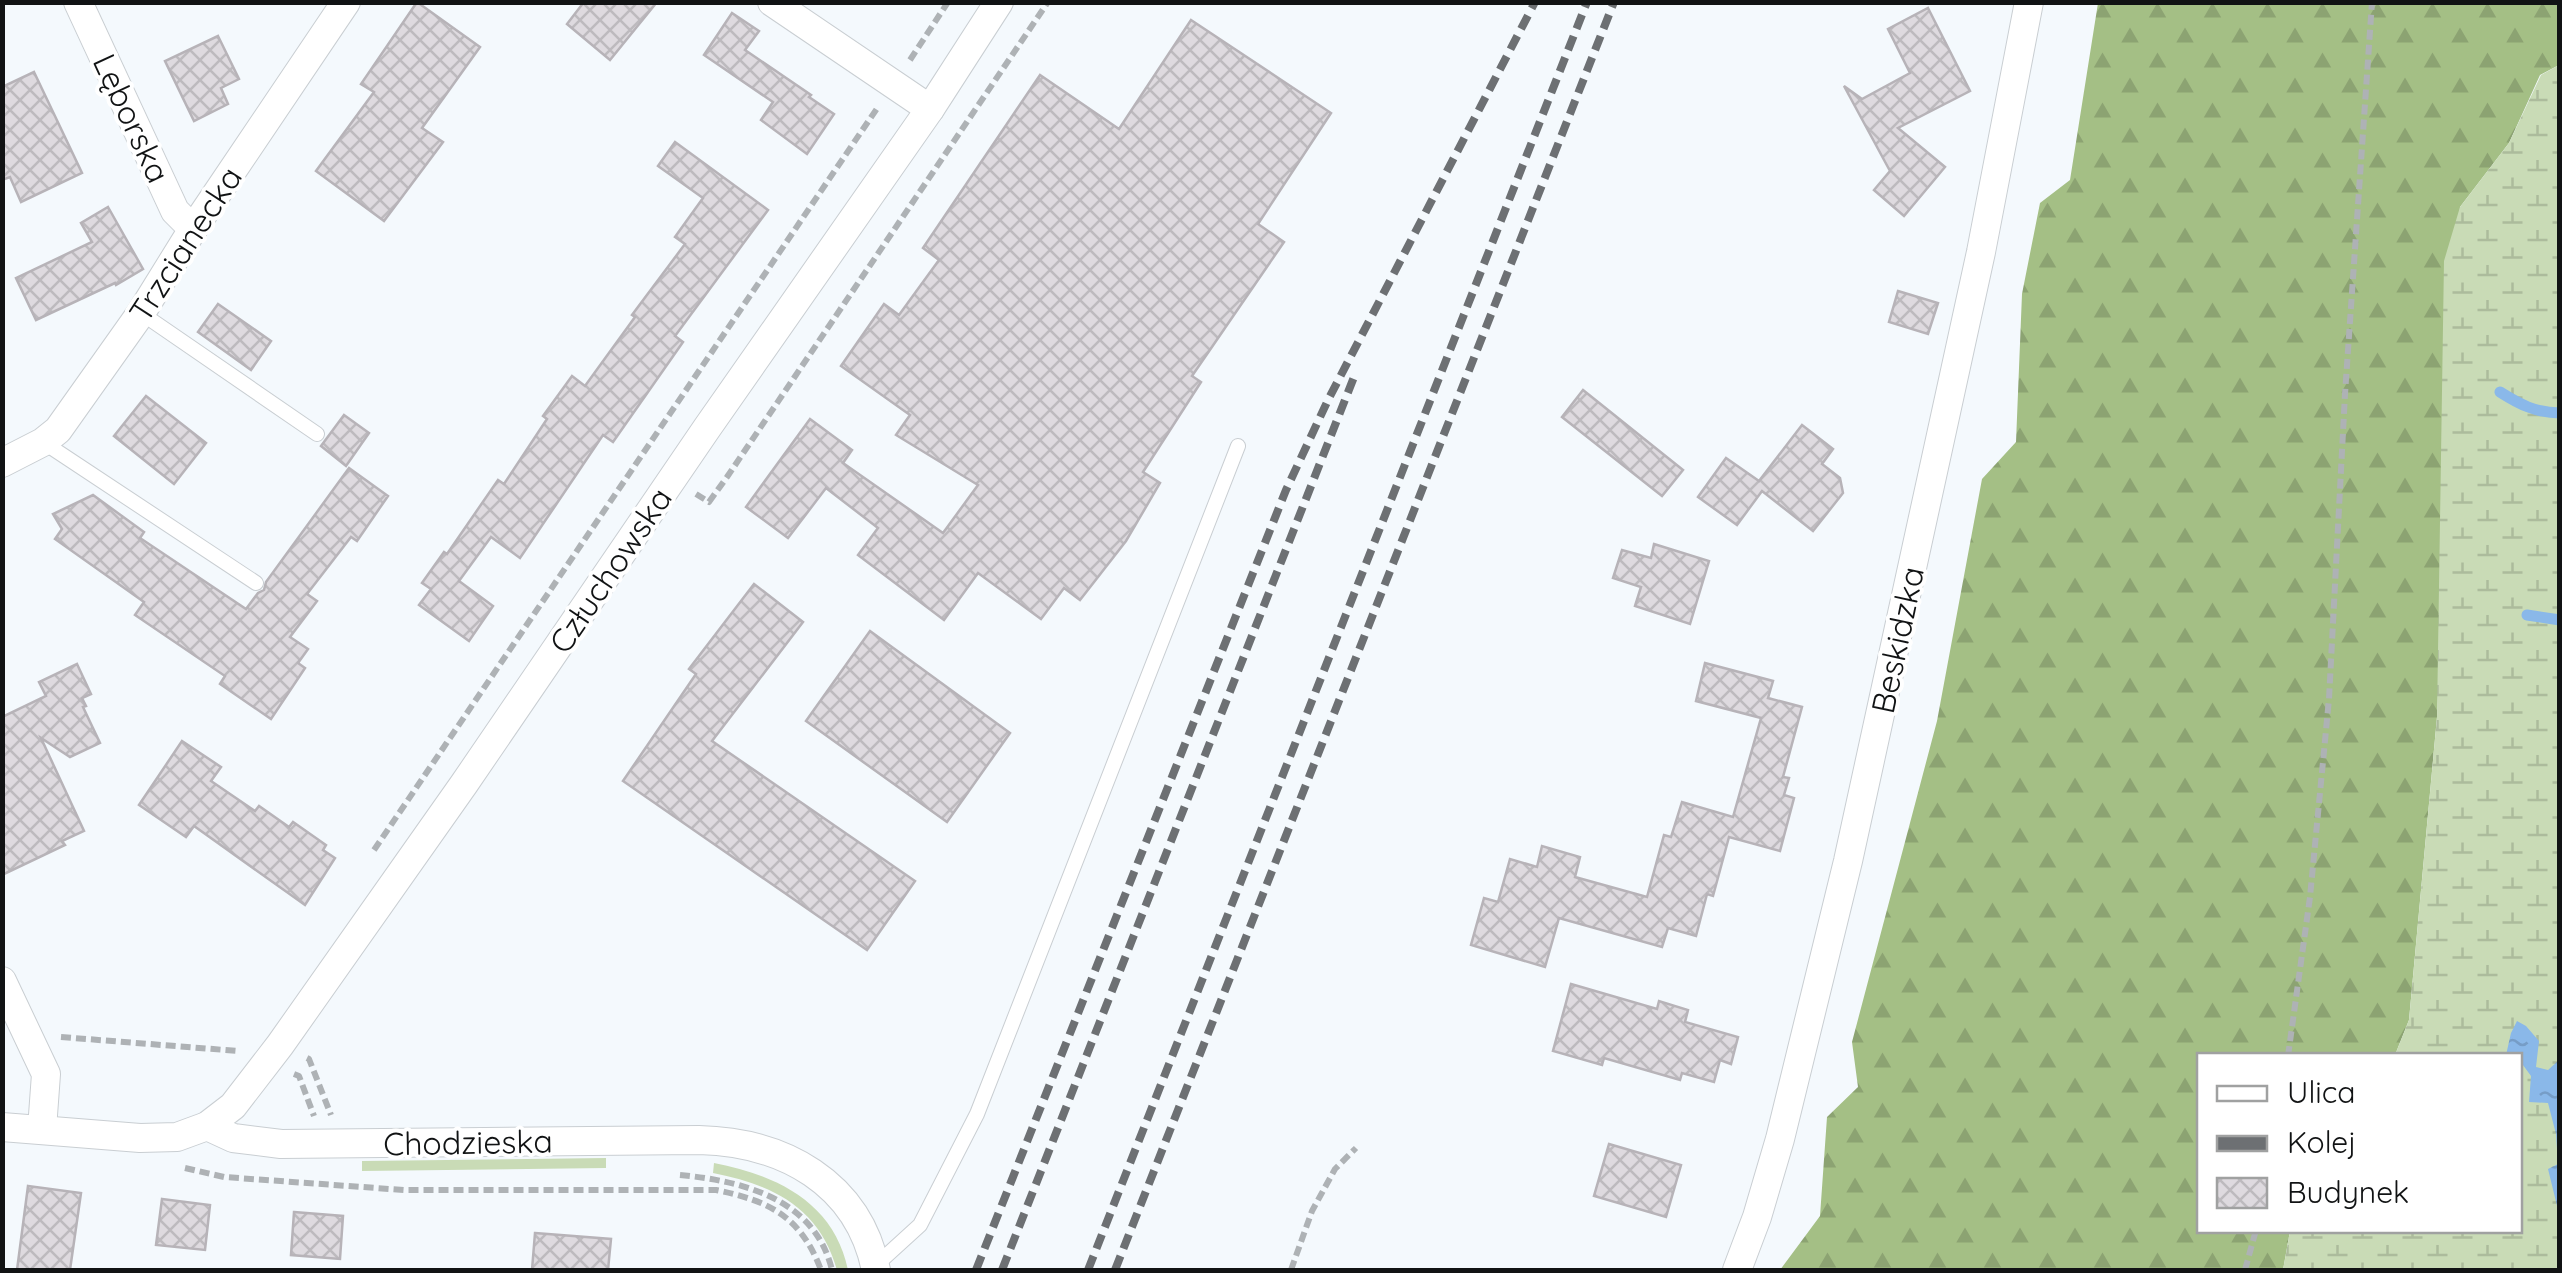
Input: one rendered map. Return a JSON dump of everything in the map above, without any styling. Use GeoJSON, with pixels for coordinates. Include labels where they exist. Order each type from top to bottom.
{"type":"FeatureCollection","features":[{"type":"Feature","properties":{"kind":"street","name":"Lęborska"},"geometry":{"type":"LineString","coordinates":[[78,2],[175,211],[193,229]]}},
{"type":"Feature","properties":{"kind":"street","name":"Trzcianecka"},"geometry":{"type":"LineString","coordinates":[[2,463],[58,430],[141,313],[346,2]]}},
{"type":"Feature","properties":{"kind":"street"},"geometry":{"type":"LineString","coordinates":[[772,2],[930,108]]}},
{"type":"Feature","properties":{"kind":"street","name":"Człuchowska"},"geometry":{"type":"LineString","coordinates":[[207,1126],[233,1106],[274,1054],[464,784],[1000,2]]}},
{"type":"Feature","properties":{"kind":"street","name":"Beskidzka"},"geometry":{"type":"LineString","coordinates":[[1736,1270],[1780,1139],[1848,861],[1981,252],[2028,2]]}},
{"type":"Feature","properties":{"kind":"street"},"geometry":{"type":"LineString","coordinates":[[2,981],[46,1074],[42,1130]]}},
{"type":"Feature","properties":{"kind":"street"},"geometry":{"type":"LineString","coordinates":[[2,1126],[140,1138],[177,1137],[207,1126]]}},
{"type":"Feature","properties":{"kind":"street","name":"Chodzieska"},"geometry":{"type":"LineString","coordinates":[[207,1126],[233,1138],[282,1144],[699,1140],[755,1146],[782,1156],[825,1181],[855,1218],[876,1268]]}},
{"type":"Feature","properties":{"kind":"lane"},"geometry":{"type":"LineString","coordinates":[[141,313],[316,434]]}},
{"type":"Feature","properties":{"kind":"lane"},"geometry":{"type":"LineString","coordinates":[[43,442],[256,583]]}},
{"type":"Feature","properties":{"kind":"lane"},"geometry":{"type":"LineString","coordinates":[[876,1268],[920,1224],[977,1114],[1238,446]]}},
{"type":"Feature","properties":{"kind":"path"},"geometry":{"type":"LineString","coordinates":[[364,866],[948,2]]}},
{"type":"Feature","properties":{"kind":"path"},"geometry":{"type":"LineString","coordinates":[[672,479],[709,502],[1048,2]]}},
{"type":"Feature","properties":{"kind":"path"},"geometry":{"type":"LineString","coordinates":[[2288,1053],[2310,898],[2329,700],[2372,2]]}},
{"type":"Feature","properties":{"kind":"path"},"geometry":{"type":"LineString","coordinates":[[30,1042],[62,1036],[243,1051],[256,1033],[299,1076],[324,1143],[329,1185]]}},
{"type":"Feature","properties":{"kind":"path"},"geometry":{"type":"LineString","coordinates":[[274,1054],[309,1060],[334,1123],[324,1143]]}},
{"type":"Feature","properties":{"kind":"path"},"geometry":{"type":"LineString","coordinates":[[1290,1270],[1312,1211],[1334,1170],[1356,1148]]}},
{"type":"Feature","properties":{"kind":"path"},"geometry":{"type":"LineString","coordinates":[[177,1166],[224,1177],[404,1190],[716,1190],[748,1196],[780,1212],[811,1245],[821,1270]]}},
{"type":"Feature","properties":{"kind":"path"},"geometry":{"type":"LineString","coordinates":[[672,1174],[730,1182],[769,1195],[796,1211],[813,1231],[832,1270]]}},
{"type":"Feature","properties":{"kind":"path"},"geometry":{"type":"LineString","coordinates":[[2245,1270],[2255,1233]]}},
{"type":"Feature","properties":{"kind":"green space"},"geometry":{"type":"Polygon","coordinates":[[[2098,3],[2559,3],[2559,65],[2540,75],[2509,143],[2460,207],[2437,717],[2409,1020],[2396,1053],[2197,1053],[2197,1233],[2290,1233],[2283,1270],[1780,1270],[1820,1216],[1827,1117],[1858,1087],[1852,1042],[1937,721],[1982,479],[2016,442],[2022,294],[2040,203],[2070,180],[2098,3]]]}},
{"type":"Feature","properties":{"kind":"green space"},"geometry":{"type":"Polygon","coordinates":[[[2559,65],[2559,1270],[2283,1270],[2290,1233],[2522,1233],[2522,1053],[2396,1053],[2409,1020],[2437,717],[2444,261],[2460,207],[2509,143],[2541,75],[2559,65]]]}},
{"type":"Feature","properties":{"kind":"green space"},"geometry":{"type":"Polygon","coordinates":[[[606,1158],[606,1168],[362,1171],[362,1161],[606,1158]]]}},
{"type":"Feature","properties":{"kind":"green space"},"geometry":{"type":"Polygon","coordinates":[[[714,1163],[780,1184],[816,1209],[841,1246],[848,1270],[837,1270],[818,1230],[791,1202],[755,1184],[713,1173],[714,1163]]]}},
{"type":"Feature","properties":{"kind":"water"},"geometry":{"type":"Polygon","coordinates":[[[2517,1021],[2539,1041],[2536,1067],[2548,1070],[2558,1061],[2559,1054],[2559,1214],[2548,1169],[2558,1164],[2548,1103],[2529,1102],[2531,1076],[2522,1064],[2522,1053],[2506,1053],[2517,1021]]]}},
{"type":"Feature","properties":{"kind":"building"},"geometry":{"type":"Polygon","coordinates":[[[417,2],[480,47],[422,128],[443,142],[384,221],[316,171],[374,92],[361,84],[417,2]]]}},
{"type":"Feature","properties":{"kind":"building"},"geometry":{"type":"Polygon","coordinates":[[[584,2],[657,2],[610,60],[567,24],[584,2]]]}},
{"type":"Feature","properties":{"kind":"building"},"geometry":{"type":"Polygon","coordinates":[[[1928,8],[1970,91],[1898,128],[1945,167],[1904,216],[1874,190],[1890,171],[1844,86],[1862,99],[1910,73],[1888,29],[1928,8]]]}},
{"type":"Feature","properties":{"kind":"building"},"geometry":{"type":"Polygon","coordinates":[[[732,13],[759,31],[745,50],[834,114],[807,154],[761,120],[773,102],[704,55],[732,13]]]}},
{"type":"Feature","properties":{"kind":"building"},"geometry":{"type":"Polygon","coordinates":[[[1191,20],[1331,113],[1258,224],[1284,242],[1192,376],[1201,382],[1143,472],[1160,483],[1126,541],[1080,600],[1064,588],[1041,619],[978,573],[944,620],[858,555],[878,528],[826,488],[788,538],[746,507],[810,419],[852,450],[843,463],[943,533],[978,485],[896,435],[910,415],[841,366],[884,304],[899,315],[939,260],[923,248],[1040,75],[1119,129],[1191,20]]]}},
{"type":"Feature","properties":{"kind":"building"},"geometry":{"type":"Polygon","coordinates":[[[218,36],[239,79],[221,88],[228,104],[194,121],[165,61],[218,36]]]}},
{"type":"Feature","properties":{"kind":"building"},"geometry":{"type":"Polygon","coordinates":[[[34,72],[82,173],[21,202],[10,177],[2,180],[2,87],[34,72]]]}},
{"type":"Feature","properties":{"kind":"building"},"geometry":{"type":"Polygon","coordinates":[[[675,142],[768,210],[675,336],[683,342],[613,442],[603,435],[520,558],[491,537],[459,581],[493,606],[469,641],[419,605],[431,589],[422,583],[498,480],[504,484],[547,419],[543,416],[572,376],[585,386],[685,244],[675,237],[703,198],[658,166],[675,142]]]}},
{"type":"Feature","properties":{"kind":"building"},"geometry":{"type":"Polygon","coordinates":[[[108,207],[143,269],[36,320],[16,278],[92,242],[81,223],[108,207]]]}},
{"type":"Feature","properties":{"kind":"building"},"geometry":{"type":"Polygon","coordinates":[[[1898,291],[1938,303],[1928,334],[1889,322],[1898,291]]]}},
{"type":"Feature","properties":{"kind":"building"},"geometry":{"type":"Polygon","coordinates":[[[218,304],[271,341],[251,370],[198,332],[218,304]]]}},
{"type":"Feature","properties":{"kind":"building"},"geometry":{"type":"Polygon","coordinates":[[[1583,390],[1683,470],[1662,496],[1562,417],[1583,390]]]}},
{"type":"Feature","properties":{"kind":"building"},"geometry":{"type":"Polygon","coordinates":[[[146,396],[206,443],[174,484],[114,436],[146,396]]]}},
{"type":"Feature","properties":{"kind":"building"},"geometry":{"type":"Polygon","coordinates":[[[344,415],[369,433],[346,466],[321,446],[344,415]]]}},
{"type":"Feature","properties":{"kind":"building"},"geometry":{"type":"Polygon","coordinates":[[[1802,425],[1833,449],[1822,464],[1840,478],[1843,493],[1813,531],[1762,491],[1737,525],[1698,497],[1726,458],[1759,481],[1802,425]]]}},
{"type":"Feature","properties":{"kind":"building"},"geometry":{"type":"Polygon","coordinates":[[[349,468],[388,496],[357,541],[351,537],[307,594],[317,601],[290,637],[308,649],[298,663],[305,668],[271,719],[220,684],[225,676],[135,615],[144,602],[55,539],[62,529],[53,514],[93,495],[144,532],[140,538],[246,609],[264,590],[349,468]]]}},
{"type":"Feature","properties":{"kind":"building"},"geometry":{"type":"Polygon","coordinates":[[[1654,544],[1709,561],[1690,624],[1635,606],[1641,587],[1613,578],[1622,550],[1651,558],[1654,544]]]}},
{"type":"Feature","properties":{"kind":"building"},"geometry":{"type":"Polygon","coordinates":[[[754,584],[803,622],[712,741],[915,881],[867,950],[623,781],[696,674],[689,669],[754,584]]]}},
{"type":"Feature","properties":{"kind":"building"},"geometry":{"type":"Polygon","coordinates":[[[870,631],[1010,733],[947,822],[806,721],[870,631]]]}},
{"type":"Feature","properties":{"kind":"building"},"geometry":{"type":"Polygon","coordinates":[[[1705,663],[1773,681],[1768,698],[1802,707],[1783,777],[1789,778],[1784,795],[1794,798],[1780,851],[1729,837],[1713,896],[1707,894],[1696,936],[1668,928],[1662,947],[1559,918],[1545,967],[1471,945],[1484,898],[1498,902],[1510,859],[1537,867],[1542,846],[1580,857],[1575,877],[1647,897],[1664,835],[1671,837],[1682,802],[1733,817],[1761,718],[1696,701],[1705,663]]]}},
{"type":"Feature","properties":{"kind":"building"},"geometry":{"type":"Polygon","coordinates":[[[77,664],[91,694],[82,698],[86,706],[83,707],[100,743],[70,757],[41,738],[84,831],[62,841],[65,845],[2,875],[2,717],[46,696],[39,682],[77,664]]]}},
{"type":"Feature","properties":{"kind":"building"},"geometry":{"type":"Polygon","coordinates":[[[182,741],[221,767],[211,781],[255,811],[259,806],[289,827],[293,822],[326,845],[323,850],[335,858],[305,905],[194,826],[186,837],[139,805],[182,741]]]}},
{"type":"Feature","properties":{"kind":"building"},"geometry":{"type":"Polygon","coordinates":[[[1571,984],[1657,1009],[1659,1001],[1688,1010],[1685,1022],[1738,1037],[1731,1064],[1720,1060],[1714,1082],[1682,1073],[1680,1080],[1604,1058],[1602,1065],[1553,1051],[1571,984]]]}},
{"type":"Feature","properties":{"kind":"building"},"geometry":{"type":"Polygon","coordinates":[[[1609,1144],[1681,1165],[1666,1217],[1594,1196],[1609,1144]]]}},
{"type":"Feature","properties":{"kind":"building"},"geometry":{"type":"Polygon","coordinates":[[[28,1186],[81,1193],[70,1270],[17,1270],[28,1186]]]}},
{"type":"Feature","properties":{"kind":"building"},"geometry":{"type":"Polygon","coordinates":[[[162,1199],[210,1205],[205,1250],[156,1245],[162,1199]]]}},
{"type":"Feature","properties":{"kind":"building"},"geometry":{"type":"Polygon","coordinates":[[[294,1212],[343,1216],[340,1259],[291,1255],[294,1212]]]}},
{"type":"Feature","properties":{"kind":"building"},"geometry":{"type":"Polygon","coordinates":[[[535,1233],[611,1239],[608,1270],[532,1270],[535,1233]]]}},
{"type":"Feature","properties":{"kind":"waterway"},"geometry":{"type":"LineString","coordinates":[[2500,392],[2528,407],[2560,413]]}},
{"type":"Feature","properties":{"kind":"waterway"},"geometry":{"type":"LineString","coordinates":[[2527,615],[2560,620]]}},
{"type":"Feature","properties":{"kind":"railway"},"geometry":{"type":"LineString","coordinates":[[976,1270],[1286,490],[1328,400],[1535,2]]}},
{"type":"Feature","properties":{"kind":"railway"},"geometry":{"type":"LineString","coordinates":[[1088,1270],[1587,2]]}},
{"type":"Feature","properties":{"kind":"railway"},"geometry":{"type":"LineString","coordinates":[[1115,1270],[1614,2]]}},
{"type":"Feature","properties":{"kind":"railway"},"geometry":{"type":"LineString","coordinates":[[1002,1270],[1354,377]]}}]}
